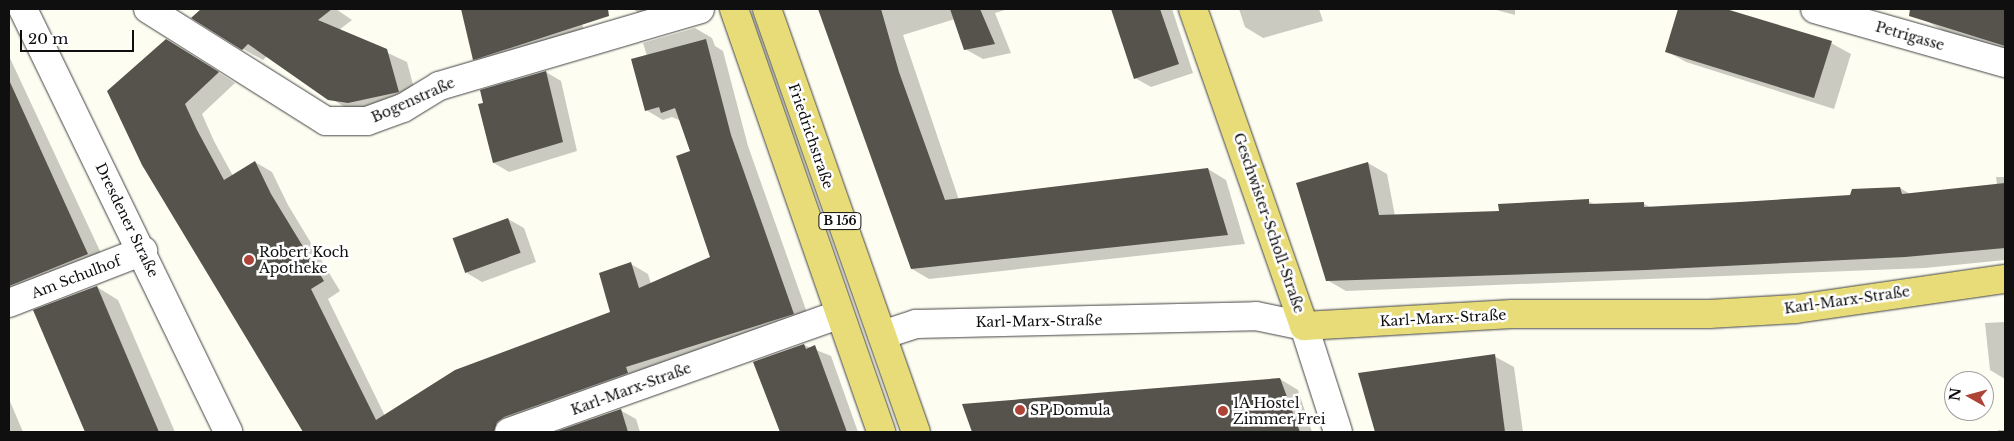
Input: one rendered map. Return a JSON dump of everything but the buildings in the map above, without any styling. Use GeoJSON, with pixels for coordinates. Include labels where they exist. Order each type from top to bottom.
{"type":"FeatureCollection","features":[{"type":"Feature","properties":{"kind":"main road","name":"B 156"},"geometry":{"type":"LineString","coordinates":[[734,9],[838,315],[880,432]]}},
{"type":"Feature","properties":{"kind":"main road","name":"Friedrichstraße"},"geometry":{"type":"LineString","coordinates":[[767,9],[916,432]]}},
{"type":"Feature","properties":{"kind":"main road","name":"Geschwister-Scholl-Straße"},"geometry":{"type":"LineString","coordinates":[[1196,11],[1304,326]]}},
{"type":"Feature","properties":{"kind":"main road","name":"Karl-Marx-Straße"},"geometry":{"type":"LineString","coordinates":[[1304,326],[1512,314],[1690,314],[1796,309],[2005,279]]}},
{"type":"Feature","properties":{"kind":"street","name":"Dresdener Straße"},"geometry":{"type":"LineString","coordinates":[[23,9],[143,251],[228,432]]}},
{"type":"Feature","properties":{"kind":"street","name":"Bogenstraße"},"geometry":{"type":"LineString","coordinates":[[148,9],[326,121],[367,121],[403,108],[439,86],[700,9]]}},
{"type":"Feature","properties":{"kind":"street","name":"Petrigasse"},"geometry":{"type":"LineString","coordinates":[[1815,9],[2005,63]]}},
{"type":"Feature","properties":{"kind":"street","name":"Am Schulhof"},"geometry":{"type":"LineString","coordinates":[[9,303],[143,251]]}},
{"type":"Feature","properties":{"kind":"street","name":"Karl-Marx-Straße"},"geometry":{"type":"LineString","coordinates":[[509,432],[838,315]]}},
{"type":"Feature","properties":{"kind":"street","name":"Karl-Marx-Straße"},"geometry":{"type":"LineString","coordinates":[[882,335],[916,324],[1246,316],[1304,326]]}},
{"type":"Feature","properties":{"kind":"street","name":"Geschwister-Scholl-Straße"},"geometry":{"type":"LineString","coordinates":[[1304,326],[1338,432]]}},
{"type":"Feature","properties":{"kind":"place","name":"Robert Koch Apotheke"},"geometry":{"type":"Point","coordinates":[249,260]}},
{"type":"Feature","properties":{"kind":"place","name":"SP Domula"},"geometry":{"type":"Point","coordinates":[1020,410]}},
{"type":"Feature","properties":{"kind":"place","name":"1A Hostel Zimmer Frei"},"geometry":{"type":"Point","coordinates":[1223,411]}}]}
